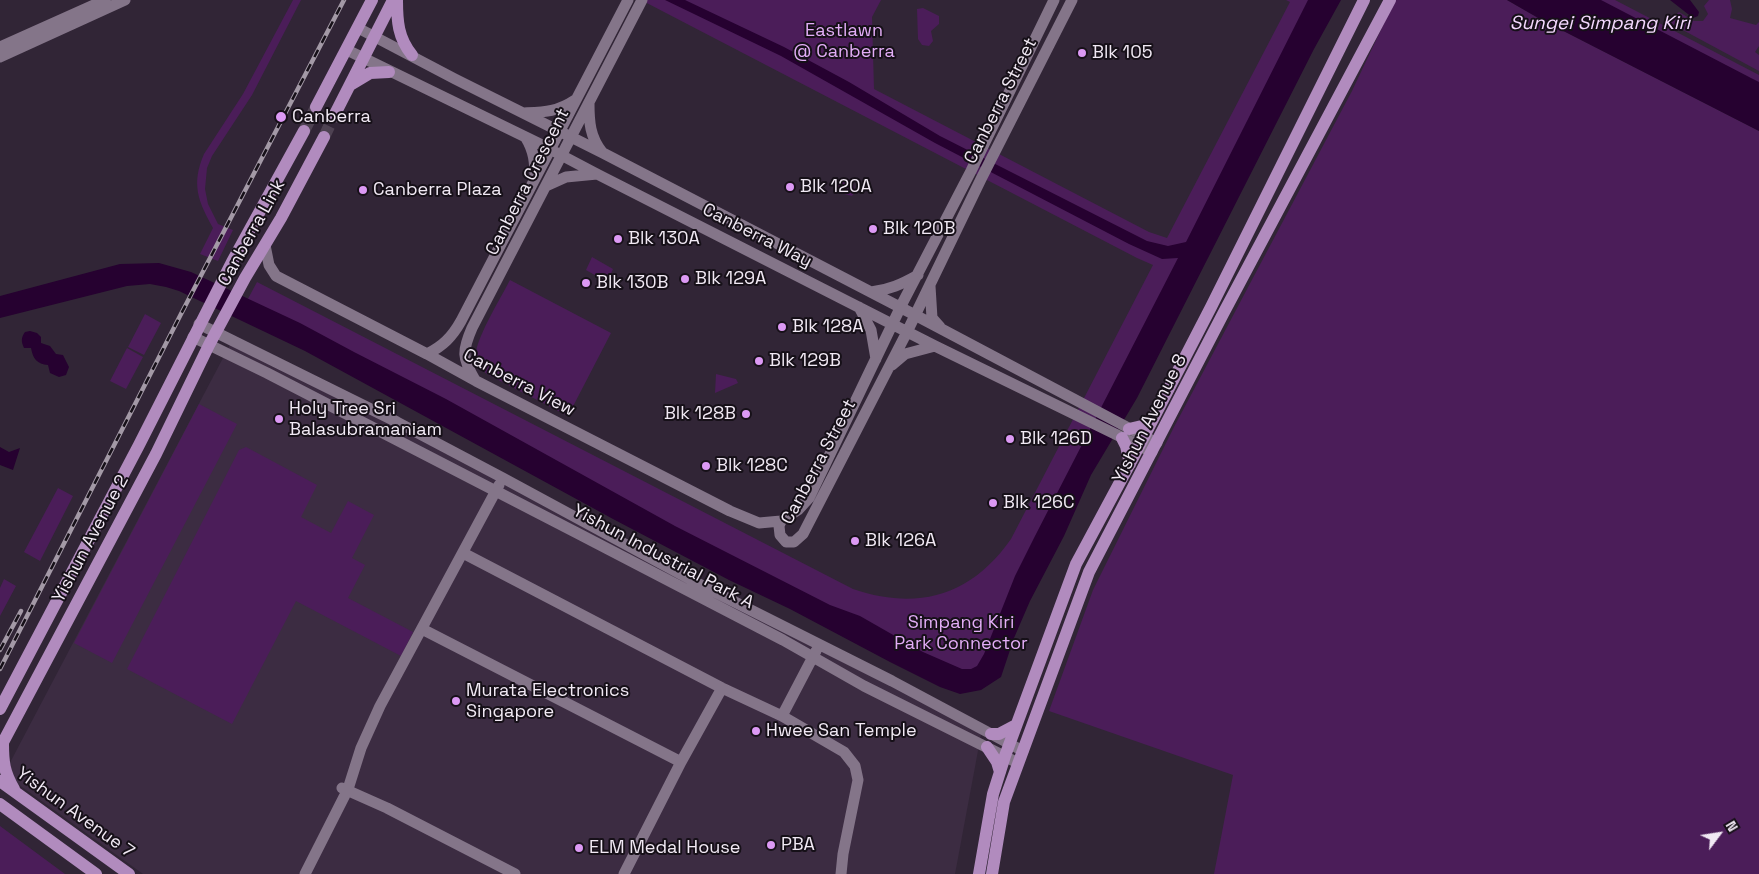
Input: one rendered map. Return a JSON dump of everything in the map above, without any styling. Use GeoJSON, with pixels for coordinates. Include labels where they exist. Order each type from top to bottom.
{"type":"FeatureCollection","features":[{"type":"Feature","properties":{"kind":"main road"},"geometry":{"type":"LineString","coordinates":[[316,107],[372,0]]}},
{"type":"Feature","properties":{"kind":"main road"},"geometry":{"type":"LineString","coordinates":[[334,116],[395,0]]}},
{"type":"Feature","properties":{"kind":"main road"},"geometry":{"type":"LineString","coordinates":[[395,0],[398,30],[404,44],[412,55]]}},
{"type":"Feature","properties":{"kind":"main road","name":"Yishun Avenue 8"},"geometry":{"type":"LineString","coordinates":[[979,874],[993,794],[1006,750],[1076,564],[1211,307],[1364,0]]}},
{"type":"Feature","properties":{"kind":"main road","name":"Yishun Avenue 8"},"geometry":{"type":"LineString","coordinates":[[992,874],[1004,802],[1089,572],[1388,4]]}},
{"type":"Feature","properties":{"kind":"main road"},"geometry":{"type":"LineString","coordinates":[[350,85],[370,73],[389,72]]}},
{"type":"Feature","properties":{"kind":"main road","name":"Canberra Link"},"geometry":{"type":"LineString","coordinates":[[193,337],[229,267],[304,131]]}},
{"type":"Feature","properties":{"kind":"main road","name":"Canberra Link"},"geometry":{"type":"LineString","coordinates":[[209,345],[324,137]]}},
{"type":"Feature","properties":{"kind":"main road","name":"Yishun Avenue 2"},"geometry":{"type":"LineString","coordinates":[[0,709],[139,445],[193,337]]}},
{"type":"Feature","properties":{"kind":"main road","name":"Yishun Avenue 2"},"geometry":{"type":"LineString","coordinates":[[1,746],[156,454],[209,345]]}},
{"type":"Feature","properties":{"kind":"main road"},"geometry":{"type":"LineString","coordinates":[[1130,464],[1125,433],[1151,422]]}},
{"type":"Feature","properties":{"kind":"main road"},"geometry":{"type":"LineString","coordinates":[[991,734],[999,734],[1016,725]]}},
{"type":"Feature","properties":{"kind":"main road"},"geometry":{"type":"LineString","coordinates":[[1,746],[3,765],[17,793]]}},
{"type":"Feature","properties":{"kind":"main road"},"geometry":{"type":"LineString","coordinates":[[987,747],[997,762],[1000,772]]}},
{"type":"Feature","properties":{"kind":"main road","name":"Yishun Avenue 7"},"geometry":{"type":"LineString","coordinates":[[0,781],[129,874]]}},
{"type":"Feature","properties":{"kind":"main road","name":"Yishun Avenue 7"},"geometry":{"type":"LineString","coordinates":[[3,808],[96,874]]}},
{"type":"Feature","properties":{"kind":"street"},"geometry":{"type":"LineString","coordinates":[[0,47],[105,0]]}},
{"type":"Feature","properties":{"kind":"street"},"geometry":{"type":"LineString","coordinates":[[0,57],[125,0]]}},
{"type":"Feature","properties":{"kind":"street","name":"Canberra Crescent"},"geometry":{"type":"LineString","coordinates":[[566,135],[576,99],[628,0]]}},
{"type":"Feature","properties":{"kind":"street","name":"Canberra Crescent"},"geometry":{"type":"LineString","coordinates":[[427,354],[442,347],[454,335],[536,180],[589,102],[642,0]]}},
{"type":"Feature","properties":{"kind":"street","name":"Canberra Street"},"geometry":{"type":"LineString","coordinates":[[1054,0],[809,498],[798,510],[781,521],[779,526],[780,535],[786,542],[794,542],[803,534],[907,332],[981,179],[1072,0]]}},
{"type":"Feature","properties":{"kind":"street","name":"Canberra Way"},"geometry":{"type":"LineString","coordinates":[[358,28],[915,315],[1094,410],[1125,433],[1154,448]]}},
{"type":"Feature","properties":{"kind":"street","name":"Canberra Way"},"geometry":{"type":"LineString","coordinates":[[347,50],[556,152],[934,346],[1087,421],[1125,433]]}},
{"type":"Feature","properties":{"kind":"street"},"geometry":{"type":"LineString","coordinates":[[524,113],[555,110],[564,107],[576,99]]}},
{"type":"Feature","properties":{"kind":"street"},"geometry":{"type":"LineString","coordinates":[[589,102],[589,124],[596,144],[603,153]]}},
{"type":"Feature","properties":{"kind":"street"},"geometry":{"type":"LineString","coordinates":[[526,138],[532,148],[536,166],[536,180]]}},
{"type":"Feature","properties":{"kind":"street","name":"Canberra Crescent"},"geometry":{"type":"LineString","coordinates":[[476,381],[466,364],[465,345],[546,186],[556,152]]}},
{"type":"Feature","properties":{"kind":"street"},"geometry":{"type":"LineString","coordinates":[[546,186],[566,177],[597,174]]}},
{"type":"Feature","properties":{"kind":"street","name":"Canberra View"},"geometry":{"type":"LineString","coordinates":[[265,245],[269,264],[276,276],[730,511],[759,523],[781,521]]}},
{"type":"Feature","properties":{"kind":"street"},"geometry":{"type":"LineString","coordinates":[[491,265],[497,268],[505,266]]}},
{"type":"Feature","properties":{"kind":"street"},"geometry":{"type":"LineString","coordinates":[[871,292],[898,286],[918,275]]}},
{"type":"Feature","properties":{"kind":"street"},"geometry":{"type":"LineString","coordinates":[[930,284],[932,318],[941,329]]}},
{"type":"Feature","properties":{"kind":"street"},"geometry":{"type":"LineString","coordinates":[[859,307],[871,330],[876,359]]}},
{"type":"Feature","properties":{"kind":"street","name":"Yishun Industrial Park A"},"geometry":{"type":"LineString","coordinates":[[200,322],[397,422],[697,583],[892,681],[991,734],[1006,750]]}},
{"type":"Feature","properties":{"kind":"street","name":"Yishun Industrial Park A"},"geometry":{"type":"LineString","coordinates":[[193,337],[267,373],[813,656],[864,686],[987,747],[1006,750],[1021,757]]}},
{"type":"Feature","properties":{"kind":"street"},"geometry":{"type":"LineString","coordinates":[[888,369],[905,354],[934,346]]}},
{"type":"Feature","properties":{"kind":"street"},"geometry":{"type":"LineString","coordinates":[[305,874],[380,706],[503,478]]}},
{"type":"Feature","properties":{"kind":"street"},"geometry":{"type":"LineString","coordinates":[[463,553],[722,688],[782,716],[844,752],[854,766],[858,780],[843,854],[841,874]]}},
{"type":"Feature","properties":{"kind":"street"},"geometry":{"type":"LineString","coordinates":[[422,629],[681,762]]}},
{"type":"Feature","properties":{"kind":"street"},"geometry":{"type":"LineString","coordinates":[[782,716],[819,645]]}},
{"type":"Feature","properties":{"kind":"street"},"geometry":{"type":"LineString","coordinates":[[624,874],[681,762],[722,688]]}},
{"type":"Feature","properties":{"kind":"street"},"geometry":{"type":"LineString","coordinates":[[298,874],[308,859],[345,788]]}},
{"type":"Feature","properties":{"kind":"street"},"geometry":{"type":"LineString","coordinates":[[345,788],[515,874]]}},
{"type":"Feature","properties":{"kind":"shaded area"},"geometry":{"type":"Polygon","coordinates":[[[233,339],[983,724],[955,874],[143,874],[4,774],[233,339]]]}},
{"type":"Feature","properties":{"kind":"green space"},"geometry":{"type":"Polygon","coordinates":[[[293,0],[301,0],[252,95],[212,156],[207,168],[205,189],[208,204],[218,224],[233,230],[218,261],[200,254],[213,228],[203,209],[198,192],[197,183],[200,165],[204,154],[243,94],[293,0]]]}},
{"type":"Feature","properties":{"kind":"green space","name":"Simpang Kiri Park Connector"},"geometry":{"type":"Polygon","coordinates":[[[641,0],[881,0],[872,17],[874,89],[1149,232],[1167,238],[1290,2],[1286,0],[1323,0],[994,668],[961,683],[242,310],[257,282],[853,589],[877,596],[921,598],[941,594],[961,586],[979,574],[1011,539],[1153,265],[641,0]]]}},
{"type":"Feature","properties":{"kind":"green space"},"geometry":{"type":"Polygon","coordinates":[[[1395,0],[1507,0],[1540,19],[1759,131],[1759,874],[1214,874],[1233,775],[1049,711],[1093,590],[1174,427],[1352,91],[1395,0]]]}},
{"type":"Feature","properties":{"kind":"green space"},"geometry":{"type":"Polygon","coordinates":[[[1565,0],[1615,0],[1759,75],[1759,103],[1565,0]]]}},
{"type":"Feature","properties":{"kind":"green space"},"geometry":{"type":"Polygon","coordinates":[[[1709,0],[1730,0],[1732,9],[1730,18],[1756,25],[1759,22],[1759,46],[1755,52],[1759,55],[1759,71],[1668,22],[1679,12],[1694,21],[1703,21],[1708,14],[1704,6],[1709,0]]]}},
{"type":"Feature","properties":{"kind":"green space"},"geometry":{"type":"Polygon","coordinates":[[[923,8],[939,16],[939,24],[931,31],[933,41],[929,46],[922,45],[918,39],[917,9],[923,8]]]}},
{"type":"Feature","properties":{"kind":"green space"},"geometry":{"type":"Polygon","coordinates":[[[843,178],[851,180],[853,184],[855,192],[852,196],[844,194],[834,187],[835,182],[843,178]]]}},
{"type":"Feature","properties":{"kind":"green space"},"geometry":{"type":"Polygon","coordinates":[[[592,257],[613,269],[607,282],[586,270],[592,257]]]}},
{"type":"Feature","properties":{"kind":"green space"},"geometry":{"type":"Polygon","coordinates":[[[510,280],[611,333],[568,416],[487,374],[477,364],[476,352],[483,332],[510,280]]]}},
{"type":"Feature","properties":{"kind":"green space"},"geometry":{"type":"Polygon","coordinates":[[[145,314],[161,323],[144,355],[128,347],[145,314]]]}},
{"type":"Feature","properties":{"kind":"green space"},"geometry":{"type":"Polygon","coordinates":[[[127,348],[143,357],[126,389],[110,381],[127,348]]]}},
{"type":"Feature","properties":{"kind":"green space"},"geometry":{"type":"Polygon","coordinates":[[[716,374],[736,379],[738,383],[715,393],[716,374]]]}},
{"type":"Feature","properties":{"kind":"green space"},"geometry":{"type":"Polygon","coordinates":[[[199,404],[237,424],[112,663],[74,643],[199,404]]]}},
{"type":"Feature","properties":{"kind":"green space"},"geometry":{"type":"Polygon","coordinates":[[[246,447],[317,485],[301,517],[331,533],[348,501],[374,515],[352,558],[365,565],[348,598],[413,632],[401,656],[296,601],[232,724],[127,669],[239,450],[246,447]]]}},
{"type":"Feature","properties":{"kind":"green space"},"geometry":{"type":"Polygon","coordinates":[[[58,488],[73,496],[40,561],[24,552],[58,488]]]}},
{"type":"Feature","properties":{"kind":"green space"},"geometry":{"type":"Polygon","coordinates":[[[4,579],[16,586],[0,616],[0,588],[4,579]]]}},
{"type":"Feature","properties":{"kind":"green space"},"geometry":{"type":"Polygon","coordinates":[[[0,826],[65,874],[0,874],[0,826]]]}},
{"type":"Feature","properties":{"kind":"water"},"geometry":{"type":"Polygon","coordinates":[[[665,0],[685,0],[784,47],[849,82],[940,136],[1147,241],[1168,246],[1186,242],[1308,0],[1341,0],[1314,49],[1137,398],[1091,475],[1064,536],[1030,601],[1014,638],[1001,677],[981,690],[960,694],[940,687],[613,519],[305,351],[179,291],[150,284],[127,286],[0,318],[0,296],[120,264],[159,263],[191,272],[300,323],[446,399],[675,526],[830,605],[860,616],[923,652],[962,669],[971,669],[977,666],[984,654],[1015,576],[1178,258],[1162,259],[1129,244],[935,143],[781,56],[665,0]]]}},
{"type":"Feature","properties":{"kind":"water","name":"Sungei Simpang Kiri"},"geometry":{"type":"Polygon","coordinates":[[[1507,0],[1601,0],[1759,82],[1759,131],[1540,19],[1507,0]]]}},
{"type":"Feature","properties":{"kind":"water"},"geometry":{"type":"Polygon","coordinates":[[[1670,0],[1690,0],[1699,12],[1698,16],[1693,18],[1670,0]]]}},
{"type":"Feature","properties":{"kind":"water"},"geometry":{"type":"Polygon","coordinates":[[[25,332],[37,333],[41,337],[41,343],[50,346],[56,354],[63,355],[69,367],[66,375],[59,377],[50,373],[48,365],[38,362],[34,358],[31,348],[24,348],[23,336],[25,332]]]}},
{"type":"Feature","properties":{"kind":"water"},"geometry":{"type":"Polygon","coordinates":[[[0,447],[9,452],[20,448],[13,470],[0,465],[0,447]]]}},
{"type":"Feature","properties":{"kind":"tunnel"},"geometry":{"type":"LineString","coordinates":[[304,131],[316,107]]}},
{"type":"Feature","properties":{"kind":"tunnel"},"geometry":{"type":"LineString","coordinates":[[324,137],[334,116]]}},
{"type":"Feature","properties":{"kind":"railway"},"geometry":{"type":"LineString","coordinates":[[0,669],[344,0]]}},
{"type":"Feature","properties":{"kind":"railway"},"geometry":{"type":"LineString","coordinates":[[0,650],[21,611]]}},
{"type":"Feature","properties":{"kind":"place","name":"Blk 105"},"geometry":{"type":"Point","coordinates":[1082,53]}},
{"type":"Feature","properties":{"kind":"place","name":"Canberra"},"geometry":{"type":"Point","coordinates":[281,117]}},
{"type":"Feature","properties":{"kind":"place","name":"Blk 120A"},"geometry":{"type":"Point","coordinates":[790,187]}},
{"type":"Feature","properties":{"kind":"place","name":"Canberra Plaza"},"geometry":{"type":"Point","coordinates":[363,190]}},
{"type":"Feature","properties":{"kind":"place","name":"Blk 120B"},"geometry":{"type":"Point","coordinates":[873,229]}},
{"type":"Feature","properties":{"kind":"place","name":"Blk 130A"},"geometry":{"type":"Point","coordinates":[618,239]}},
{"type":"Feature","properties":{"kind":"place","name":"Blk 129A"},"geometry":{"type":"Point","coordinates":[685,279]}},
{"type":"Feature","properties":{"kind":"place","name":"Blk 130B"},"geometry":{"type":"Point","coordinates":[586,283]}},
{"type":"Feature","properties":{"kind":"place","name":"Blk 128A"},"geometry":{"type":"Point","coordinates":[782,327]}},
{"type":"Feature","properties":{"kind":"place","name":"Blk 129B"},"geometry":{"type":"Point","coordinates":[759,361]}},
{"type":"Feature","properties":{"kind":"place","name":"Blk 128B"},"geometry":{"type":"Point","coordinates":[746,414]}},
{"type":"Feature","properties":{"kind":"place","name":"Holy Tree Sri Balasubramaniam"},"geometry":{"type":"Point","coordinates":[279,419]}},
{"type":"Feature","properties":{"kind":"place","name":"Blk 126D"},"geometry":{"type":"Point","coordinates":[1010,439]}},
{"type":"Feature","properties":{"kind":"place","name":"Blk 128C"},"geometry":{"type":"Point","coordinates":[706,466]}},
{"type":"Feature","properties":{"kind":"place","name":"Blk 126C"},"geometry":{"type":"Point","coordinates":[993,503]}},
{"type":"Feature","properties":{"kind":"place","name":"Blk 126A"},"geometry":{"type":"Point","coordinates":[855,541]}},
{"type":"Feature","properties":{"kind":"place","name":"Murata Electronics Singapore"},"geometry":{"type":"Point","coordinates":[456,701]}},
{"type":"Feature","properties":{"kind":"place","name":"Hwee San Temple"},"geometry":{"type":"Point","coordinates":[756,731]}},
{"type":"Feature","properties":{"kind":"place","name":"PBA"},"geometry":{"type":"Point","coordinates":[771,845]}},
{"type":"Feature","properties":{"kind":"place","name":"ELM Medal House"},"geometry":{"type":"Point","coordinates":[579,848]}},
{"type":"Feature","properties":{"kind":"park label","name":"Eastlawn @ Canberra"},"geometry":{"type":"Point","coordinates":[844,41]}}]}
